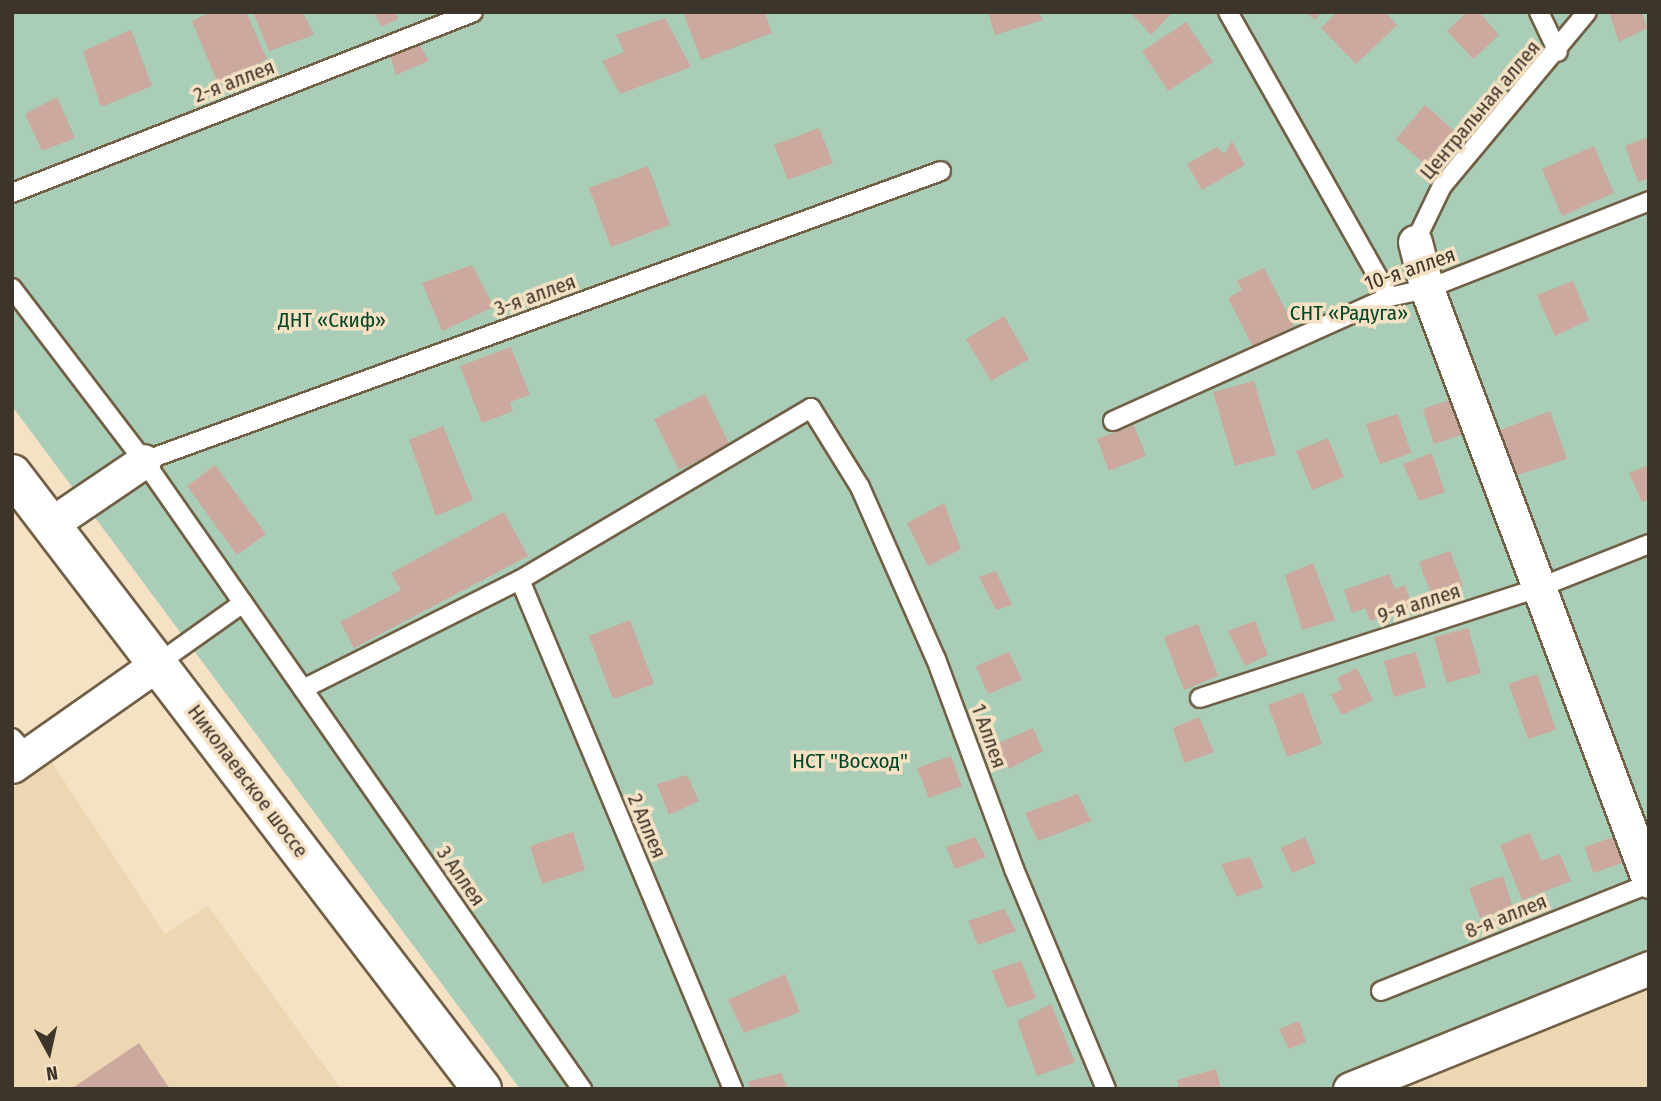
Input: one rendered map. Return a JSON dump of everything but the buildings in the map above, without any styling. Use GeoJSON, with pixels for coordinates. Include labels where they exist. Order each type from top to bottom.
{"type":"FeatureCollection","features":[{"type":"Feature","properties":{"kind":"main road","name":"Николаевское шоссе"},"geometry":{"type":"LineString","coordinates":[[12,474],[160,662],[482,1089]]}},
{"type":"Feature","properties":{"kind":"street"},"geometry":{"type":"LineString","coordinates":[[1415,242],[1427,289],[1649,883]]}},
{"type":"Feature","properties":{"kind":"street"},"geometry":{"type":"LineString","coordinates":[[51,524],[144,461]]}},
{"type":"Feature","properties":{"kind":"street"},"geometry":{"type":"LineString","coordinates":[[17,753],[160,662]]}},
{"type":"Feature","properties":{"kind":"street"},"geometry":{"type":"LineString","coordinates":[[1350,1089],[1649,968]]}},
{"type":"Feature","properties":{"kind":"lane","name":"2-я аллея"},"geometry":{"type":"LineString","coordinates":[[12,193],[473,12]]}},
{"type":"Feature","properties":{"kind":"lane"},"geometry":{"type":"LineString","coordinates":[[1228,12],[1389,297]]}},
{"type":"Feature","properties":{"kind":"lane"},"geometry":{"type":"LineString","coordinates":[[1539,12],[1558,52]]}},
{"type":"Feature","properties":{"kind":"lane","name":"Центральная аллея"},"geometry":{"type":"LineString","coordinates":[[1415,242],[1441,186],[1558,52],[1587,12]]}},
{"type":"Feature","properties":{"kind":"lane","name":"3-я аллея"},"geometry":{"type":"LineString","coordinates":[[144,461],[942,171]]}},
{"type":"Feature","properties":{"kind":"lane","name":"10-я аллея"},"geometry":{"type":"LineString","coordinates":[[1113,421],[1389,297],[1427,289],[1649,201]]}},
{"type":"Feature","properties":{"kind":"lane","name":"3 Аллея"},"geometry":{"type":"LineString","coordinates":[[12,288],[144,461],[582,1089]]}},
{"type":"Feature","properties":{"kind":"lane","name":"1 Аллея"},"geometry":{"type":"LineString","coordinates":[[520,580],[811,408],[860,487],[936,659],[1014,869],[1106,1089]]}},
{"type":"Feature","properties":{"kind":"lane","name":"9-я аллея"},"geometry":{"type":"LineString","coordinates":[[1200,698],[1538,588],[1649,544]]}},
{"type":"Feature","properties":{"kind":"lane"},"geometry":{"type":"LineString","coordinates":[[303,689],[520,580]]}},
{"type":"Feature","properties":{"kind":"lane","name":"2 Аллея"},"geometry":{"type":"LineString","coordinates":[[520,580],[733,1089]]}},
{"type":"Feature","properties":{"kind":"lane"},"geometry":{"type":"LineString","coordinates":[[160,662],[243,603]]}},
{"type":"Feature","properties":{"kind":"lane","name":"8-я аллея"},"geometry":{"type":"LineString","coordinates":[[1381,991],[1649,883]]}},
{"type":"Feature","properties":{"kind":"shaded area"},"geometry":{"type":"Polygon","coordinates":[[[51,761],[165,934],[208,906],[341,1089],[12,1089],[12,789],[51,761]]]}},
{"type":"Feature","properties":{"kind":"shaded area"},"geometry":{"type":"Polygon","coordinates":[[[1649,968],[1649,1089],[1368,1089],[1649,968]]]}},
{"type":"Feature","properties":{"kind":"green space"},"geometry":{"type":"Polygon","coordinates":[[[12,12],[1649,12],[1649,969],[1368,1089],[520,1089],[12,406],[12,12]]]}},
{"type":"Feature","properties":{"kind":"park label","name":"СНТ «Радуга»"},"geometry":{"type":"Point","coordinates":[1349,313]}},
{"type":"Feature","properties":{"kind":"park label","name":"ДНТ «Скиф»"},"geometry":{"type":"Point","coordinates":[332,320]}},
{"type":"Feature","properties":{"kind":"park label","name":"НСТ \"Восход\""},"geometry":{"type":"Point","coordinates":[850,761]}}]}
